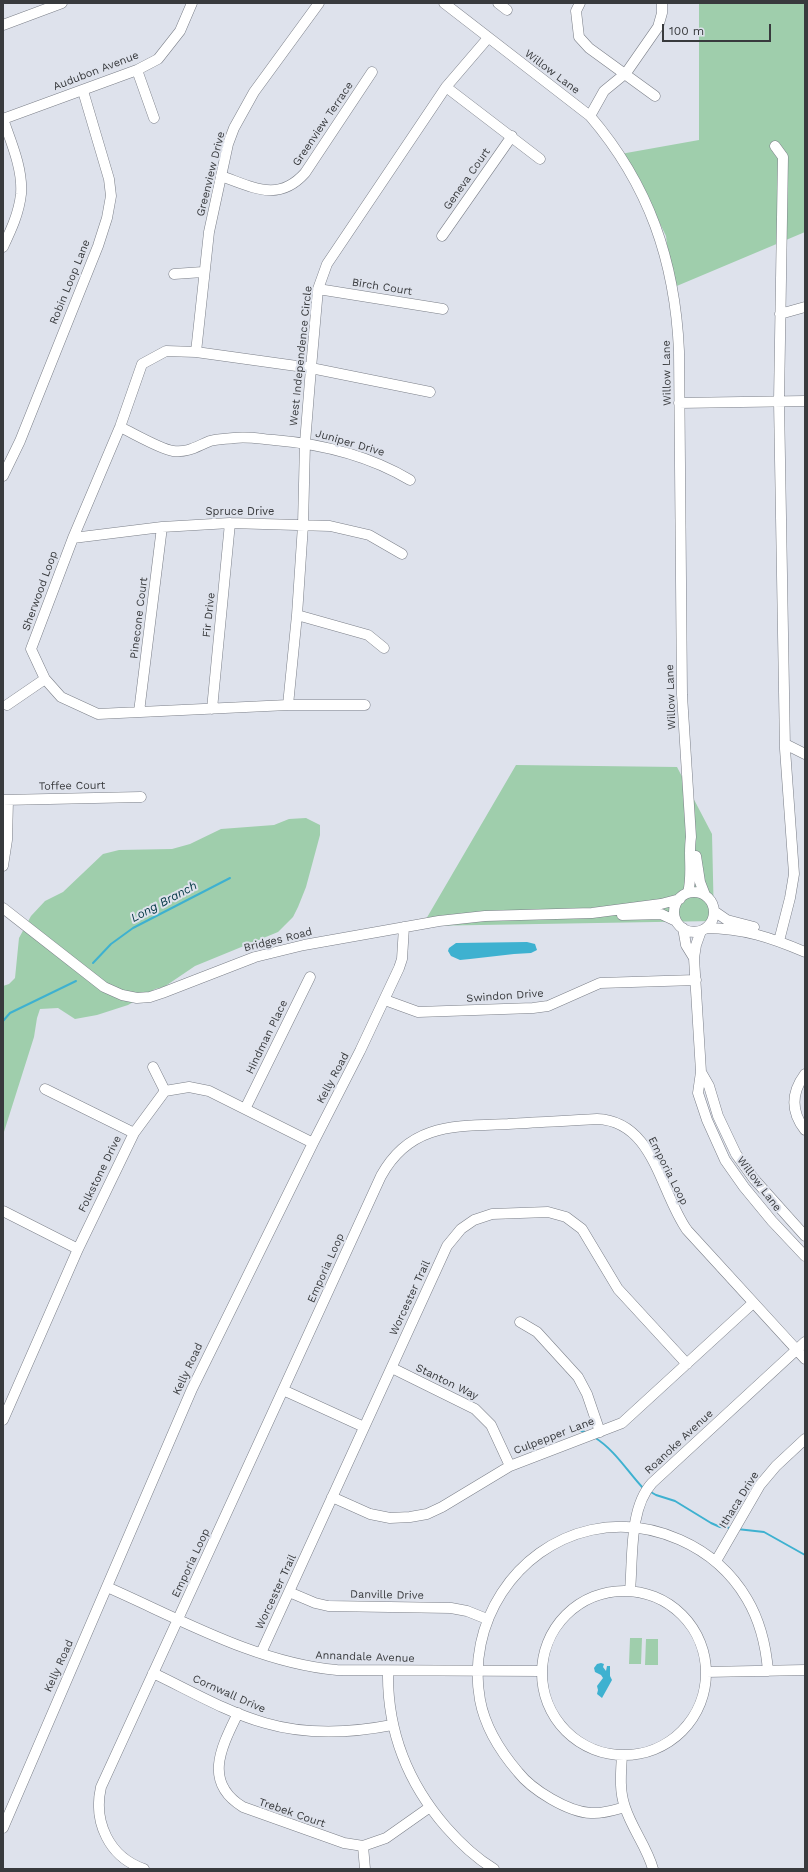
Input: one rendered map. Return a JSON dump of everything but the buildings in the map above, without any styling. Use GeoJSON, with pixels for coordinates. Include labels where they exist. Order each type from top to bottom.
{"type":"FeatureCollection","features":[{"type":"Feature","properties":{"kind":"street"},"geometry":{"type":"LineString","coordinates":[[3,25],[62,3]]}},
{"type":"Feature","properties":{"kind":"street","name":"Audubon Avenue"},"geometry":{"type":"LineString","coordinates":[[3,119],[137,70],[158,58],[173,41],[186,19],[192,3]]}},
{"type":"Feature","properties":{"kind":"street","name":"Greenview Drive"},"geometry":{"type":"LineString","coordinates":[[196,352],[203,272],[209,232],[228,144],[234,128],[254,92],[319,3]]}},
{"type":"Feature","properties":{"kind":"street","name":"Willow Lane"},"geometry":{"type":"LineString","coordinates":[[444,3],[590,116],[609,138],[631,172],[648,207],[662,243],[672,280],[678,317],[682,695],[691,836],[689,851],[691,880],[684,896]]}},
{"type":"Feature","properties":{"kind":"street"},"geometry":{"type":"LineString","coordinates":[[498,3],[507,10]]}},
{"type":"Feature","properties":{"kind":"street"},"geometry":{"type":"LineString","coordinates":[[580,3],[576,16],[579,37],[589,48],[626,73],[655,96]]}},
{"type":"Feature","properties":{"kind":"street"},"geometry":{"type":"LineString","coordinates":[[590,116],[604,92],[626,73],[658,27],[662,13],[662,3]]}},
{"type":"Feature","properties":{"kind":"street","name":"West Independence Circle"},"geometry":{"type":"LineString","coordinates":[[288,705],[298,615],[303,525],[305,443],[318,289],[327,264],[446,87],[488,38]]}},
{"type":"Feature","properties":{"kind":"street"},"geometry":{"type":"LineString","coordinates":[[137,70],[154,118]]}},
{"type":"Feature","properties":{"kind":"street","name":"Greenview Terrace"},"geometry":{"type":"LineString","coordinates":[[221,176],[266,191],[276,191],[295,184],[305,174],[372,72]]}},
{"type":"Feature","properties":{"kind":"street"},"geometry":{"type":"LineString","coordinates":[[446,87],[512,136],[540,159]]}},
{"type":"Feature","properties":{"kind":"street","name":"Robin Loop Lane"},"geometry":{"type":"LineString","coordinates":[[3,476],[20,441],[98,246],[107,218],[111,196],[109,179],[83,90]]}},
{"type":"Feature","properties":{"kind":"street"},"geometry":{"type":"LineString","coordinates":[[3,119],[17,161],[21,193],[15,220],[3,247]]}},
{"type":"Feature","properties":{"kind":"street","name":"Geneva Court"},"geometry":{"type":"LineString","coordinates":[[442,236],[512,136]]}},
{"type":"Feature","properties":{"kind":"street"},"geometry":{"type":"LineString","coordinates":[[775,146],[783,156],[779,401],[785,744],[794,874],[790,898],[776,939]]}},
{"type":"Feature","properties":{"kind":"street"},"geometry":{"type":"LineString","coordinates":[[174,274],[203,272]]}},
{"type":"Feature","properties":{"kind":"street","name":"Birch Court"},"geometry":{"type":"LineString","coordinates":[[318,289],[442,309]]}},
{"type":"Feature","properties":{"kind":"street"},"geometry":{"type":"LineString","coordinates":[[780,314],[805,307]]}},
{"type":"Feature","properties":{"kind":"street","name":"Sherwood Loop"},"geometry":{"type":"LineString","coordinates":[[365,705],[288,705],[98,714],[61,697],[45,679],[31,649],[73,538],[120,427],[142,364],[166,351],[196,352],[311,368],[430,392]]}},
{"type":"Feature","properties":{"kind":"street"},"geometry":{"type":"LineString","coordinates":[[679,403],[805,401]]}},
{"type":"Feature","properties":{"kind":"street","name":"Juniper Drive"},"geometry":{"type":"LineString","coordinates":[[120,427],[171,451],[183,452],[194,449],[211,440],[236,438],[305,443],[348,453],[369,460],[388,467],[410,480]]}},
{"type":"Feature","properties":{"kind":"street","name":"Spruce Drive"},"geometry":{"type":"LineString","coordinates":[[73,538],[162,527],[230,523],[330,526],[369,535],[402,554]]}},
{"type":"Feature","properties":{"kind":"street","name":"Fir Drive"},"geometry":{"type":"LineString","coordinates":[[212,709],[230,523]]}},
{"type":"Feature","properties":{"kind":"street","name":"Pinecone Court"},"geometry":{"type":"LineString","coordinates":[[139,712],[162,527]]}},
{"type":"Feature","properties":{"kind":"street"},"geometry":{"type":"LineString","coordinates":[[298,615],[368,635],[384,648]]}},
{"type":"Feature","properties":{"kind":"street"},"geometry":{"type":"LineString","coordinates":[[8,705],[45,679]]}},
{"type":"Feature","properties":{"kind":"street"},"geometry":{"type":"LineString","coordinates":[[785,744],[805,754]]}},
{"type":"Feature","properties":{"kind":"street","name":"Toffee Court"},"geometry":{"type":"LineString","coordinates":[[6,800],[141,797]]}},
{"type":"Feature","properties":{"kind":"street"},"geometry":{"type":"LineString","coordinates":[[3,866],[7,840],[6,800]]}},
{"type":"Feature","properties":{"kind":"street","name":"Willow Lane"},"geometry":{"type":"LineString","coordinates":[[691,836],[696,851],[700,882],[705,895]]}},
{"type":"Feature","properties":{"kind":"street"},"geometry":{"type":"LineString","coordinates":[[704,930],[713,920],[714,911],[712,902],[705,895],[695,892],[684,896],[675,907],[679,924],[692,932],[724,928],[776,939]]}},
{"type":"Feature","properties":{"kind":"street","name":"Bridges Road"},"geometry":{"type":"LineString","coordinates":[[3,908],[104,987],[122,995],[137,998],[162,993],[228,966],[279,950],[439,920],[485,916],[592,913],[662,904],[684,896]]}},
{"type":"Feature","properties":{"kind":"street"},"geometry":{"type":"LineString","coordinates":[[714,911],[727,920],[758,928],[776,939],[805,952]]}},
{"type":"Feature","properties":{"kind":"street","name":"Bridges Road"},"geometry":{"type":"LineString","coordinates":[[592,913],[610,915],[661,914],[679,924]]}},
{"type":"Feature","properties":{"kind":"street","name":"Willow Lane"},"geometry":{"type":"LineString","coordinates":[[679,924],[686,945],[694,958]]}},
{"type":"Feature","properties":{"kind":"street","name":"Kelly Road"},"geometry":{"type":"LineString","coordinates":[[3,1828],[192,1389],[384,1000],[402,959],[404,927]]}},
{"type":"Feature","properties":{"kind":"street","name":"Willow Lane"},"geometry":{"type":"LineString","coordinates":[[704,930],[696,945],[694,958],[701,1072],[698,1093],[707,1120],[726,1160],[744,1187],[772,1221],[805,1256]]}},
{"type":"Feature","properties":{"kind":"street","name":"Hindman Place"},"geometry":{"type":"LineString","coordinates":[[245,1108],[310,977]]}},
{"type":"Feature","properties":{"kind":"street","name":"Swindon Drive"},"geometry":{"type":"LineString","coordinates":[[384,1000],[418,1012],[533,1008],[548,1006],[600,984],[696,980]]}},
{"type":"Feature","properties":{"kind":"street"},"geometry":{"type":"LineString","coordinates":[[153,1066],[165,1091],[189,1087],[209,1091],[313,1143]]}},
{"type":"Feature","properties":{"kind":"street","name":"Willow Lane"},"geometry":{"type":"LineString","coordinates":[[701,1072],[709,1086],[718,1116],[736,1154],[754,1179],[805,1236]]}},
{"type":"Feature","properties":{"kind":"street"},"geometry":{"type":"LineString","coordinates":[[805,1074],[796,1088],[794,1104],[801,1125],[805,1130]]}},
{"type":"Feature","properties":{"kind":"street"},"geometry":{"type":"LineString","coordinates":[[45,1089],[134,1133]]}},
{"type":"Feature","properties":{"kind":"street","name":"Folkstone Drive"},"geometry":{"type":"LineString","coordinates":[[4,1415],[78,1249],[134,1133],[165,1091]]}},
{"type":"Feature","properties":{"kind":"street","name":"Emporia Loop"},"geometry":{"type":"LineString","coordinates":[[144,1869],[125,1859],[112,1846],[105,1834],[100,1821],[98,1802],[105,1777],[385,1168],[401,1150],[414,1140],[429,1132],[448,1127],[596,1119],[608,1120],[622,1125],[634,1134],[646,1148],[674,1210],[687,1230],[805,1358]]}},
{"type":"Feature","properties":{"kind":"street"},"geometry":{"type":"LineString","coordinates":[[3,1211],[78,1249]]}},
{"type":"Feature","properties":{"kind":"street","name":"Worcester Trail"},"geometry":{"type":"LineString","coordinates":[[261,1653],[447,1246],[460,1229],[474,1220],[492,1214],[548,1212],[566,1217],[582,1229],[618,1289],[687,1364]]}},
{"type":"Feature","properties":{"kind":"street","name":"Culpepper Lane"},"geometry":{"type":"LineString","coordinates":[[332,1497],[370,1514],[390,1518],[427,1514],[442,1507],[510,1466],[622,1423],[753,1303]]}},
{"type":"Feature","properties":{"kind":"street"},"geometry":{"type":"LineString","coordinates":[[520,1322],[538,1332],[578,1377],[587,1394],[600,1432]]}},
{"type":"Feature","properties":{"kind":"street","name":"Roanoke Avenue"},"geometry":{"type":"LineString","coordinates":[[630,1591],[635,1528],[640,1499],[648,1488],[805,1342]]}},
{"type":"Feature","properties":{"kind":"street","name":"Stanton Way"},"geometry":{"type":"LineString","coordinates":[[392,1368],[475,1409],[491,1425],[510,1466]]}},
{"type":"Feature","properties":{"kind":"street"},"geometry":{"type":"LineString","coordinates":[[283,1390],[364,1427]]}},
{"type":"Feature","properties":{"kind":"street","name":"Ithaca Drive"},"geometry":{"type":"LineString","coordinates":[[716,1561],[764,1481],[776,1466],[805,1439]]}},
{"type":"Feature","properties":{"kind":"street"},"geometry":{"type":"LineString","coordinates":[[625,1807],[601,1813],[579,1811],[546,1795],[520,1775],[498,1745],[489,1728],[480,1700],[478,1671],[479,1647],[486,1619],[512,1578],[527,1563],[546,1549],[568,1538],[590,1530],[635,1528],[665,1534],[680,1540],[716,1561],[738,1586],[754,1612],[766,1648],[768,1671]]}},
{"type":"Feature","properties":{"kind":"street","name":"Annandale Avenue"},"geometry":{"type":"LineString","coordinates":[[107,1587],[178,1619],[261,1653],[294,1663],[315,1667],[388,1671],[541,1671]]}},
{"type":"Feature","properties":{"kind":"street"},"geometry":{"type":"LineString","coordinates":[[630,1591],[654,1596],[670,1605],[675,1608],[692,1626],[702,1648],[706,1672],[702,1698],[690,1721],[672,1740],[648,1751],[622,1755],[596,1750],[569,1734],[556,1720],[545,1697],[541,1671],[546,1645],[559,1622],[564,1617],[579,1604],[604,1593],[630,1591]]}},
{"type":"Feature","properties":{"kind":"street","name":"Danville Drive"},"geometry":{"type":"LineString","coordinates":[[289,1592],[315,1603],[328,1606],[452,1608],[467,1611],[486,1619]]}},
{"type":"Feature","properties":{"kind":"street"},"geometry":{"type":"LineString","coordinates":[[706,1672],[805,1670]]}},
{"type":"Feature","properties":{"kind":"street"},"geometry":{"type":"LineString","coordinates":[[388,1671],[388,1698],[392,1725],[408,1769],[430,1807],[463,1845],[490,1868]]}},
{"type":"Feature","properties":{"kind":"street","name":"Cornwall Drive"},"geometry":{"type":"LineString","coordinates":[[153,1673],[238,1713],[276,1726],[305,1731],[336,1731],[392,1725]]}},
{"type":"Feature","properties":{"kind":"street","name":"Trebek Court"},"geometry":{"type":"LineString","coordinates":[[238,1713],[222,1746],[219,1763],[221,1784],[232,1800],[253,1812],[344,1843],[363,1846],[386,1838],[430,1807]]}},
{"type":"Feature","properties":{"kind":"street"},"geometry":{"type":"LineString","coordinates":[[622,1755],[621,1780],[625,1807],[648,1855],[653,1869]]}},
{"type":"Feature","properties":{"kind":"street"},"geometry":{"type":"LineString","coordinates":[[363,1846],[365,1869]]}},
{"type":"Feature","properties":{"kind":"green space"},"geometry":{"type":"Polygon","coordinates":[[[699,3],[805,3],[805,232],[672,288],[666,236],[646,195],[615,155],[699,140],[699,3]]]}},
{"type":"Feature","properties":{"kind":"green space"},"geometry":{"type":"Polygon","coordinates":[[[516,765],[677,767],[712,834],[714,921],[422,926],[516,765]]]}},
{"type":"Feature","properties":{"kind":"green space"},"geometry":{"type":"Polygon","coordinates":[[[306,818],[320,825],[320,835],[306,887],[298,907],[293,917],[278,932],[195,966],[164,987],[155,989],[128,1005],[97,1015],[75,1019],[58,1008],[40,1009],[34,1037],[3,1135],[3,986],[9,984],[15,978],[19,938],[31,916],[45,901],[63,892],[103,854],[119,850],[172,849],[190,844],[221,829],[274,825],[289,819],[306,818]]]}},
{"type":"Feature","properties":{"kind":"green space"},"geometry":{"type":"Polygon","coordinates":[[[630,1638],[642,1638],[641,1664],[629,1664],[630,1638]]]}},
{"type":"Feature","properties":{"kind":"green space"},"geometry":{"type":"Polygon","coordinates":[[[646,1639],[658,1639],[658,1665],[645,1665],[646,1639]]]}},
{"type":"Feature","properties":{"kind":"water"},"geometry":{"type":"Polygon","coordinates":[[[527,942],[535,944],[537,950],[531,953],[460,960],[451,956],[448,951],[449,948],[456,943],[527,942]]]}},
{"type":"Feature","properties":{"kind":"water"},"geometry":{"type":"Polygon","coordinates":[[[597,1664],[604,1664],[603,1667],[606,1671],[607,1666],[610,1666],[610,1676],[612,1680],[602,1698],[597,1694],[597,1686],[603,1678],[595,1672],[594,1668],[597,1664]]]}},
{"type":"Feature","properties":{"kind":"waterway","name":"Long Branch"},"geometry":{"type":"LineString","coordinates":[[93,963],[111,944],[133,928],[230,878]]}},
{"type":"Feature","properties":{"kind":"waterway","name":"Long Branch"},"geometry":{"type":"LineString","coordinates":[[3,1021],[10,1013],[76,981]]}},
{"type":"Feature","properties":{"kind":"waterway"},"geometry":{"type":"LineString","coordinates":[[579,1430],[585,1432]]}},
{"type":"Feature","properties":{"kind":"waterway"},"geometry":{"type":"LineString","coordinates":[[594,1437],[615,1454],[643,1488]]}},
{"type":"Feature","properties":{"kind":"waterway"},"geometry":{"type":"LineString","coordinates":[[649,1491],[656,1495],[675,1501],[711,1523],[720,1527],[731,1528]]}},
{"type":"Feature","properties":{"kind":"waterway"},"geometry":{"type":"LineString","coordinates":[[737,1529],[764,1532],[805,1555]]}}]}
